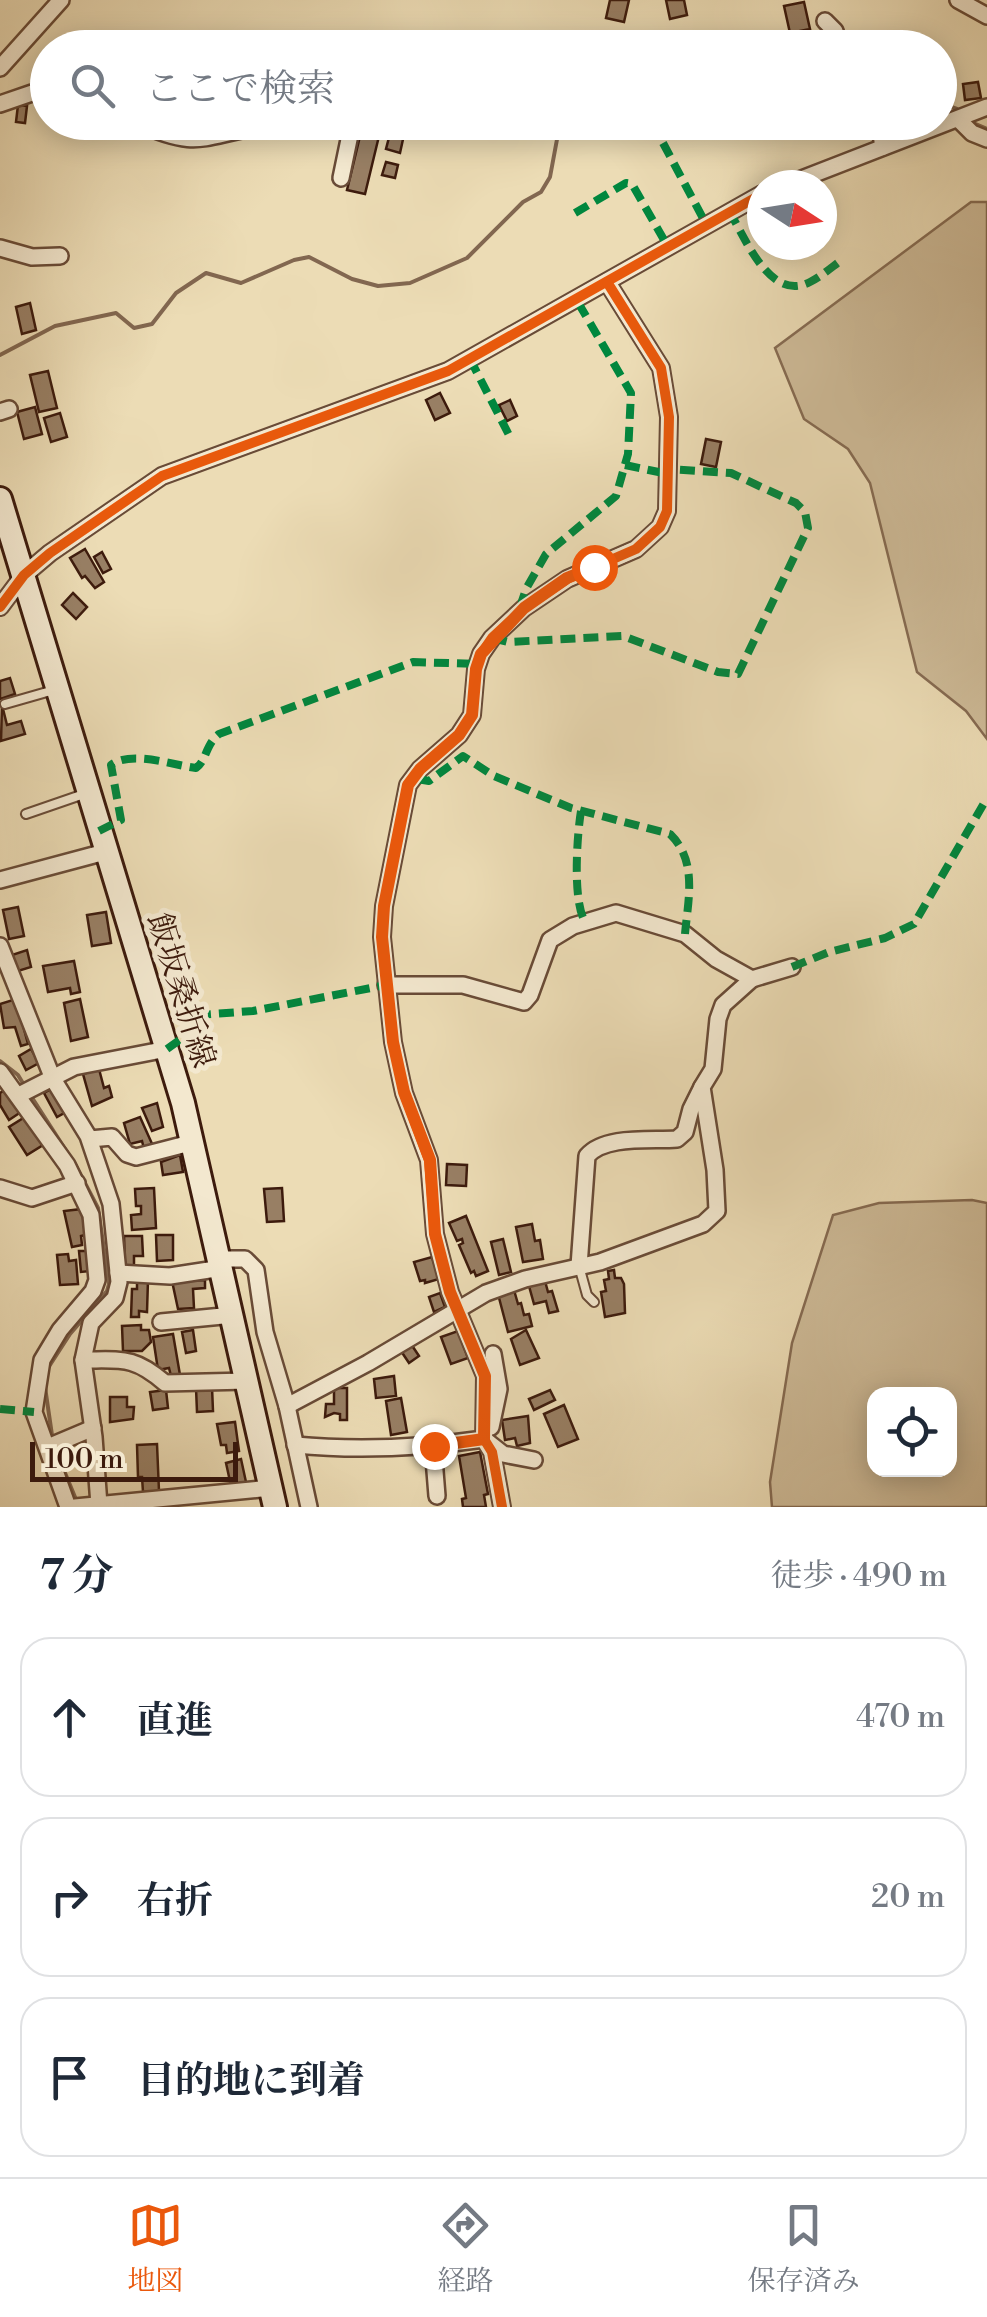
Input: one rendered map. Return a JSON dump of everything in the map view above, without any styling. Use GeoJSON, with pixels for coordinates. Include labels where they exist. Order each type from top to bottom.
{"type":"FeatureCollection","features":[{"type":"Feature","properties":{"kind":"main road","name":"飯坂桑折線"},"geometry":{"type":"LineString","coordinates":[[0,500],[194,1142],[274,1502]]}},
{"type":"Feature","properties":{"kind":"street"},"geometry":{"type":"LineString","coordinates":[[34,30],[60,0]]}},
{"type":"Feature","properties":{"kind":"street"},"geometry":{"type":"LineString","coordinates":[[958,0],[987,16]]}},
{"type":"Feature","properties":{"kind":"street"},"geometry":{"type":"LineString","coordinates":[[826,21],[835,30]]}},
{"type":"Feature","properties":{"kind":"street"},"geometry":{"type":"LineString","coordinates":[[0,68],[30,34]]}},
{"type":"Feature","properties":{"kind":"street"},"geometry":{"type":"LineString","coordinates":[[0,104],[30,94]]}},
{"type":"Feature","properties":{"kind":"street"},"geometry":{"type":"LineString","coordinates":[[987,108],[958,119],[972,133],[987,138]]}},
{"type":"Feature","properties":{"kind":"street"},"geometry":{"type":"LineString","coordinates":[[341,178],[342,140]]}},
{"type":"Feature","properties":{"kind":"street"},"geometry":{"type":"LineString","coordinates":[[882,140],[883,148]]}},
{"type":"Feature","properties":{"kind":"street"},"geometry":{"type":"LineString","coordinates":[[825,170],[904,140]]}},
{"type":"Feature","properties":{"kind":"street"},"geometry":{"type":"LineString","coordinates":[[0,607],[24,575],[50,553],[162,476],[448,371],[747,202]]}},
{"type":"Feature","properties":{"kind":"street"},"geometry":{"type":"LineString","coordinates":[[0,248],[32,257],[60,256]]}},
{"type":"Feature","properties":{"kind":"street"},"geometry":{"type":"LineString","coordinates":[[502,1507],[492,1452],[484,1439],[485,1376],[456,1311],[435,1234],[430,1160],[404,1092],[393,1042],[382,937],[384,906],[404,798],[413,777],[459,735],[472,715],[481,654],[515,616],[567,578],[636,550],[660,526],[667,511],[670,417],[666,384],[661,368],[607,282]]}},
{"type":"Feature","properties":{"kind":"street"},"geometry":{"type":"LineString","coordinates":[[0,880],[106,852]]}},
{"type":"Feature","properties":{"kind":"street"},"geometry":{"type":"LineString","coordinates":[[386,984],[463,986],[524,1002],[550,940],[573,926],[616,913],[685,934],[752,979]]}},
{"type":"Feature","properties":{"kind":"street"},"geometry":{"type":"LineString","coordinates":[[0,946],[53,1079],[90,1139],[110,1204],[110,1280]]}},
{"type":"Feature","properties":{"kind":"street"},"geometry":{"type":"LineString","coordinates":[[579,1266],[587,1156],[606,1144],[677,1139],[686,1132],[690,1109],[713,1069],[718,1019],[724,1006],[752,979],[792,967]]}},
{"type":"Feature","properties":{"kind":"street"},"geometry":{"type":"LineString","coordinates":[[26,1092],[74,1067],[166,1049]]}},
{"type":"Feature","properties":{"kind":"street"},"geometry":{"type":"LineString","coordinates":[[0,1072],[26,1092],[77,1183],[91,1215],[114,1298],[91,1324],[83,1360],[93,1428],[81,1506]]}},
{"type":"Feature","properties":{"kind":"street"},"geometry":{"type":"LineString","coordinates":[[287,1406],[486,1293],[600,1262],[704,1224],[716,1211],[716,1170],[702,1087]]}},
{"type":"Feature","properties":{"kind":"street"},"geometry":{"type":"LineString","coordinates":[[90,1139],[112,1137],[136,1157],[194,1142]]}},
{"type":"Feature","properties":{"kind":"street"},"geometry":{"type":"LineString","coordinates":[[0,1188],[32,1198],[77,1183]]}},
{"type":"Feature","properties":{"kind":"street"},"geometry":{"type":"LineString","coordinates":[[81,1506],[34,1412],[42,1360],[60,1330],[94,1290],[110,1280],[170,1276],[245,1259],[256,1270],[266,1332],[309,1507]]}},
{"type":"Feature","properties":{"kind":"street"},"geometry":{"type":"LineString","coordinates":[[161,1322],[232,1315]]}},
{"type":"Feature","properties":{"kind":"street"},"geometry":{"type":"LineString","coordinates":[[484,1439],[492,1424],[499,1389],[493,1354]]}},
{"type":"Feature","properties":{"kind":"street"},"geometry":{"type":"LineString","coordinates":[[83,1360],[144,1364],[166,1383],[247,1382]]}},
{"type":"Feature","properties":{"kind":"street"},"geometry":{"type":"LineString","coordinates":[[53,1445],[93,1428]]}},
{"type":"Feature","properties":{"kind":"street"},"geometry":{"type":"LineString","coordinates":[[295,1444],[341,1449],[434,1446],[484,1439],[503,1454],[534,1460]]}},
{"type":"Feature","properties":{"kind":"street"},"geometry":{"type":"LineString","coordinates":[[434,1446],[437,1496]]}},
{"type":"Feature","properties":{"kind":"street"},"geometry":{"type":"LineString","coordinates":[[81,1506],[274,1502]]}},
{"type":"Feature","properties":{"kind":"lane"},"geometry":{"type":"LineString","coordinates":[[6,704],[57,689]]}},
{"type":"Feature","properties":{"kind":"lane"},"geometry":{"type":"LineString","coordinates":[[26,814],[87,793]]}},
{"type":"Feature","properties":{"kind":"lane"},"geometry":{"type":"LineString","coordinates":[[579,1266],[587,1295],[594,1302]]}},
{"type":"Feature","properties":{"kind":"shaded area"},"geometry":{"type":"Polygon","coordinates":[[[971,202],[987,202],[987,739],[966,711],[917,672],[870,483],[848,449],[804,419],[775,348],[971,202]]]}},
{"type":"Feature","properties":{"kind":"shaded area"},"geometry":{"type":"Polygon","coordinates":[[[879,1203],[987,1203],[987,1507],[772,1507],[770,1482],[792,1343],[833,1215],[879,1203]]]}},
{"type":"Feature","properties":{"kind":"building"},"geometry":{"type":"Polygon","coordinates":[[[610,0],[629,0],[624,22],[606,18],[610,0]]]}},
{"type":"Feature","properties":{"kind":"building"},"geometry":{"type":"Polygon","coordinates":[[[666,0],[684,0],[687,15],[670,19],[666,0]]]}},
{"type":"Feature","properties":{"kind":"building"},"geometry":{"type":"Polygon","coordinates":[[[804,2],[810,29],[789,30],[784,6],[804,2]]]}},
{"type":"Feature","properties":{"kind":"building"},"geometry":{"type":"Polygon","coordinates":[[[978,82],[981,98],[965,100],[963,84],[978,82]]]}},
{"type":"Feature","properties":{"kind":"building"},"geometry":{"type":"Polygon","coordinates":[[[18,105],[27,106],[25,123],[16,122],[18,105]]]}},
{"type":"Feature","properties":{"kind":"building"},"geometry":{"type":"Polygon","coordinates":[[[359,140],[378,140],[365,194],[347,190],[359,140]]]}},
{"type":"Feature","properties":{"kind":"building"},"geometry":{"type":"Polygon","coordinates":[[[388,140],[403,140],[400,153],[386,149],[388,140]]]}},
{"type":"Feature","properties":{"kind":"building"},"geometry":{"type":"Polygon","coordinates":[[[386,162],[398,165],[395,178],[382,175],[386,162]]]}},
{"type":"Feature","properties":{"kind":"building"},"geometry":{"type":"Polygon","coordinates":[[[30,303],[36,330],[22,334],[16,307],[30,303]]]}},
{"type":"Feature","properties":{"kind":"building"},"geometry":{"type":"Polygon","coordinates":[[[48,371],[57,408],[39,412],[30,375],[48,371]]]}},
{"type":"Feature","properties":{"kind":"building"},"geometry":{"type":"Polygon","coordinates":[[[440,393],[450,413],[435,420],[426,400],[440,393]]]}},
{"type":"Feature","properties":{"kind":"building"},"geometry":{"type":"Polygon","coordinates":[[[510,400],[517,416],[507,421],[499,405],[510,400]]]}},
{"type":"Feature","properties":{"kind":"building"},"geometry":{"type":"Polygon","coordinates":[[[35,407],[42,434],[24,439],[17,412],[35,407]]]}},
{"type":"Feature","properties":{"kind":"building"},"geometry":{"type":"Polygon","coordinates":[[[60,413],[67,437],[51,442],[44,418],[60,413]]]}},
{"type":"Feature","properties":{"kind":"building"},"geometry":{"type":"Polygon","coordinates":[[[706,439],[721,442],[716,467],[701,464],[706,439]]]}},
{"type":"Feature","properties":{"kind":"building"},"geometry":{"type":"Polygon","coordinates":[[[85,549],[104,582],[95,588],[85,576],[82,578],[70,558],[85,549]]]}},
{"type":"Feature","properties":{"kind":"building"},"geometry":{"type":"Polygon","coordinates":[[[102,552],[111,569],[103,573],[94,557],[102,552]]]}},
{"type":"Feature","properties":{"kind":"building"},"geometry":{"type":"Polygon","coordinates":[[[73,593],[87,607],[76,619],[62,605],[73,593]]]}},
{"type":"Feature","properties":{"kind":"building"},"geometry":{"type":"Polygon","coordinates":[[[10,678],[15,694],[0,699],[0,681],[10,678]]]}},
{"type":"Feature","properties":{"kind":"building"},"geometry":{"type":"Polygon","coordinates":[[[2,705],[7,725],[21,721],[25,734],[1,741],[2,705]]]}},
{"type":"Feature","properties":{"kind":"building"},"geometry":{"type":"Polygon","coordinates":[[[18,907],[24,936],[9,939],[3,910],[18,907]]]}},
{"type":"Feature","properties":{"kind":"building"},"geometry":{"type":"Polygon","coordinates":[[[106,912],[111,943],[92,946],[87,915],[106,912]]]}},
{"type":"Feature","properties":{"kind":"building"},"geometry":{"type":"Polygon","coordinates":[[[27,950],[31,967],[18,971],[12,955],[27,950]]]}},
{"type":"Feature","properties":{"kind":"building"},"geometry":{"type":"Polygon","coordinates":[[[74,961],[80,992],[71,994],[70,988],[48,992],[43,966],[74,961]]]}},
{"type":"Feature","properties":{"kind":"building"},"geometry":{"type":"Polygon","coordinates":[[[16,999],[28,1044],[21,1046],[15,1027],[4,1028],[0,1004],[16,999]]]}},
{"type":"Feature","properties":{"kind":"building"},"geometry":{"type":"Polygon","coordinates":[[[80,999],[88,1037],[71,1041],[64,1003],[80,999]]]}},
{"type":"Feature","properties":{"kind":"building"},"geometry":{"type":"Polygon","coordinates":[[[31,1049],[39,1063],[26,1070],[19,1056],[31,1049]]]}},
{"type":"Feature","properties":{"kind":"building"},"geometry":{"type":"Polygon","coordinates":[[[99,1069],[104,1088],[109,1086],[112,1097],[92,1106],[83,1074],[99,1069]]]}},
{"type":"Feature","properties":{"kind":"building"},"geometry":{"type":"Polygon","coordinates":[[[53,1088],[66,1112],[57,1117],[44,1093],[53,1088]]]}},
{"type":"Feature","properties":{"kind":"building"},"geometry":{"type":"Polygon","coordinates":[[[7,1089],[21,1112],[9,1120],[0,1105],[0,1093],[7,1089]]]}},
{"type":"Feature","properties":{"kind":"building"},"geometry":{"type":"Polygon","coordinates":[[[157,1103],[163,1127],[152,1131],[142,1108],[157,1103]]]}},
{"type":"Feature","properties":{"kind":"building"},"geometry":{"type":"Polygon","coordinates":[[[25,1117],[43,1145],[27,1155],[9,1127],[25,1117]]]}},
{"type":"Feature","properties":{"kind":"building"},"geometry":{"type":"Polygon","coordinates":[[[140,1117],[153,1146],[144,1149],[142,1141],[130,1144],[124,1123],[140,1117]]]}},
{"type":"Feature","properties":{"kind":"building"},"geometry":{"type":"Polygon","coordinates":[[[180,1155],[183,1172],[163,1175],[161,1162],[180,1155]]]}},
{"type":"Feature","properties":{"kind":"building"},"geometry":{"type":"Polygon","coordinates":[[[447,1164],[467,1165],[466,1186],[446,1185],[447,1164]]]}},
{"type":"Feature","properties":{"kind":"building"},"geometry":{"type":"Polygon","coordinates":[[[154,1188],[156,1228],[132,1230],[131,1215],[141,1214],[135,1189],[154,1188]]]}},
{"type":"Feature","properties":{"kind":"building"},"geometry":{"type":"Polygon","coordinates":[[[282,1188],[284,1221],[267,1222],[264,1189],[282,1188]]]}},
{"type":"Feature","properties":{"kind":"building"},"geometry":{"type":"Polygon","coordinates":[[[82,1209],[85,1235],[81,1236],[82,1245],[72,1247],[64,1211],[82,1209]]]}},
{"type":"Feature","properties":{"kind":"building"},"geometry":{"type":"Polygon","coordinates":[[[466,1216],[488,1271],[476,1276],[459,1245],[462,1239],[457,1241],[449,1223],[466,1216]]]}},
{"type":"Feature","properties":{"kind":"building"},"geometry":{"type":"Polygon","coordinates":[[[532,1224],[543,1259],[523,1262],[516,1227],[532,1224]]]}},
{"type":"Feature","properties":{"kind":"building"},"geometry":{"type":"Polygon","coordinates":[[[156,1235],[173,1235],[173,1260],[157,1261],[156,1235]]]}},
{"type":"Feature","properties":{"kind":"building"},"geometry":{"type":"Polygon","coordinates":[[[124,1236],[142,1236],[143,1256],[134,1256],[134,1271],[125,1271],[124,1236]]]}},
{"type":"Feature","properties":{"kind":"building"},"geometry":{"type":"Polygon","coordinates":[[[503,1239],[511,1272],[499,1275],[491,1242],[503,1239]]]}},
{"type":"Feature","properties":{"kind":"building"},"geometry":{"type":"Polygon","coordinates":[[[79,1251],[89,1251],[91,1271],[81,1272],[79,1251]]]}},
{"type":"Feature","properties":{"kind":"building"},"geometry":{"type":"Polygon","coordinates":[[[68,1254],[69,1261],[76,1260],[78,1284],[60,1285],[57,1255],[68,1254]]]}},
{"type":"Feature","properties":{"kind":"building"},"geometry":{"type":"Polygon","coordinates":[[[432,1257],[439,1279],[425,1283],[420,1281],[414,1262],[432,1257]]]}},
{"type":"Feature","properties":{"kind":"building"},"geometry":{"type":"Polygon","coordinates":[[[614,1270],[615,1278],[621,1278],[624,1284],[625,1313],[605,1317],[601,1292],[606,1291],[604,1280],[609,1279],[608,1271],[614,1270]]]}},
{"type":"Feature","properties":{"kind":"building"},"geometry":{"type":"Polygon","coordinates":[[[137,1279],[148,1280],[147,1312],[139,1311],[139,1317],[131,1317],[132,1289],[137,1289],[137,1279]]]}},
{"type":"Feature","properties":{"kind":"building"},"geometry":{"type":"Polygon","coordinates":[[[205,1280],[205,1288],[193,1289],[194,1308],[178,1309],[172,1281],[205,1280]]]}},
{"type":"Feature","properties":{"kind":"building"},"geometry":{"type":"Polygon","coordinates":[[[545,1281],[558,1311],[549,1313],[546,1301],[534,1304],[529,1286],[545,1281]]]}},
{"type":"Feature","properties":{"kind":"building"},"geometry":{"type":"Polygon","coordinates":[[[514,1290],[532,1326],[508,1332],[498,1294],[514,1290]]]}},
{"type":"Feature","properties":{"kind":"building"},"geometry":{"type":"Polygon","coordinates":[[[440,1293],[445,1307],[434,1312],[429,1297],[440,1293]]]}},
{"type":"Feature","properties":{"kind":"building"},"geometry":{"type":"Polygon","coordinates":[[[141,1325],[141,1330],[149,1330],[151,1342],[142,1351],[123,1351],[122,1326],[141,1325]]]}},
{"type":"Feature","properties":{"kind":"building"},"geometry":{"type":"Polygon","coordinates":[[[193,1330],[196,1351],[186,1353],[182,1332],[193,1330]]]}},
{"type":"Feature","properties":{"kind":"building"},"geometry":{"type":"Polygon","coordinates":[[[526,1330],[539,1358],[520,1365],[511,1339],[526,1330]]]}},
{"type":"Feature","properties":{"kind":"building"},"geometry":{"type":"Polygon","coordinates":[[[458,1331],[468,1358],[451,1364],[441,1337],[458,1331]]]}},
{"type":"Feature","properties":{"kind":"building"},"geometry":{"type":"Polygon","coordinates":[[[173,1334],[180,1375],[171,1376],[169,1368],[158,1370],[153,1337],[173,1334]]]}},
{"type":"Feature","properties":{"kind":"building"},"geometry":{"type":"Polygon","coordinates":[[[411,1344],[419,1356],[409,1363],[401,1351],[411,1344]]]}},
{"type":"Feature","properties":{"kind":"building"},"geometry":{"type":"Polygon","coordinates":[[[394,1376],[396,1396],[376,1398],[374,1379],[394,1376]]]}},
{"type":"Feature","properties":{"kind":"building"},"geometry":{"type":"Polygon","coordinates":[[[212,1387],[213,1411],[197,1412],[196,1388],[212,1387]]]}},
{"type":"Feature","properties":{"kind":"building"},"geometry":{"type":"Polygon","coordinates":[[[334,1388],[347,1388],[347,1420],[340,1420],[340,1414],[334,1413],[325,1417],[326,1404],[334,1404],[334,1388]]]}},
{"type":"Feature","properties":{"kind":"building"},"geometry":{"type":"Polygon","coordinates":[[[166,1390],[168,1408],[153,1410],[150,1392],[166,1390]]]}},
{"type":"Feature","properties":{"kind":"building"},"geometry":{"type":"Polygon","coordinates":[[[550,1390],[555,1400],[534,1410],[529,1399],[550,1390]]]}},
{"type":"Feature","properties":{"kind":"building"},"geometry":{"type":"Polygon","coordinates":[[[110,1397],[127,1397],[127,1407],[134,1407],[133,1419],[110,1422],[110,1397]]]}},
{"type":"Feature","properties":{"kind":"building"},"geometry":{"type":"Polygon","coordinates":[[[401,1398],[407,1432],[391,1435],[386,1401],[401,1398]]]}},
{"type":"Feature","properties":{"kind":"building"},"geometry":{"type":"Polygon","coordinates":[[[564,1405],[578,1439],[558,1447],[544,1414],[564,1405]]]}},
{"type":"Feature","properties":{"kind":"building"},"geometry":{"type":"Polygon","coordinates":[[[528,1416],[530,1443],[517,1446],[515,1438],[505,1440],[502,1420],[528,1416]]]}},
{"type":"Feature","properties":{"kind":"building"},"geometry":{"type":"Polygon","coordinates":[[[235,1422],[239,1451],[227,1453],[226,1445],[221,1445],[217,1424],[235,1422]]]}},
{"type":"Feature","properties":{"kind":"building"},"geometry":{"type":"Polygon","coordinates":[[[157,1444],[159,1491],[143,1492],[142,1477],[138,1477],[137,1445],[157,1444]]]}},
{"type":"Feature","properties":{"kind":"building"},"geometry":{"type":"Polygon","coordinates":[[[480,1452],[488,1494],[484,1495],[486,1507],[463,1507],[462,1499],[466,1498],[459,1456],[480,1452]]]}},
{"type":"Feature","properties":{"kind":"building"},"geometry":{"type":"Polygon","coordinates":[[[241,1459],[246,1482],[231,1486],[226,1463],[241,1459]]]}},
{"type":"Feature","properties":{"kind":"waterway"},"geometry":{"type":"LineString","coordinates":[[971,122],[987,129]]}},
{"type":"Feature","properties":{"kind":"waterway"},"geometry":{"type":"LineString","coordinates":[[0,355],[55,326],[116,313],[134,328],[152,324],[176,293],[206,273],[241,283],[309,257],[352,279],[378,286],[410,283],[467,258],[523,202],[541,192],[550,177],[557,140]]}},
{"type":"Feature","properties":{"kind":"waterway"},"geometry":{"type":"LineString","coordinates":[[0,1061],[24,1085]]}},
{"type":"Feature","properties":{"kind":"waterway"},"geometry":{"type":"LineString","coordinates":[[29,1093],[67,1152]]}},
{"type":"Feature","properties":{"kind":"waterway"},"geometry":{"type":"LineString","coordinates":[[48,1368],[109,1284],[98,1208],[75,1164]]}},
{"type":"Feature","properties":{"kind":"waterway"},"geometry":{"type":"LineString","coordinates":[[45,1387],[53,1442]]}},
{"type":"Feature","properties":{"kind":"waterway"},"geometry":{"type":"LineString","coordinates":[[56,1451],[77,1502]]}},
{"type":"Feature","properties":{"kind":"marked path"},"geometry":{"type":"LineString","coordinates":[[663,143],[706,224]]}},
{"type":"Feature","properties":{"kind":"marked path"},"geometry":{"type":"LineString","coordinates":[[575,213],[626,183],[632,184],[667,245]]}},
{"type":"Feature","properties":{"kind":"marked path"},"geometry":{"type":"LineString","coordinates":[[729,211],[760,264],[783,283],[796,286],[810,282],[843,259]]}},
{"type":"Feature","properties":{"kind":"marked path"},"geometry":{"type":"LineString","coordinates":[[524,608],[526,589],[546,554],[616,496],[628,454],[631,393],[576,299]]}},
{"type":"Feature","properties":{"kind":"marked path"},"geometry":{"type":"LineString","coordinates":[[470,359],[509,435]]}},
{"type":"Feature","properties":{"kind":"marked path"},"geometry":{"type":"LineString","coordinates":[[625,465],[668,474]]}},
{"type":"Feature","properties":{"kind":"marked path"},"geometry":{"type":"LineString","coordinates":[[492,638],[508,642],[623,636],[718,672],[738,674],[808,528],[805,512],[796,503],[731,473],[668,469]]}},
{"type":"Feature","properties":{"kind":"marked path"},"geometry":{"type":"LineString","coordinates":[[99,831],[121,820],[111,765],[119,761],[152,760],[196,768],[219,734],[413,662],[478,664]]}},
{"type":"Feature","properties":{"kind":"marked path"},"geometry":{"type":"LineString","coordinates":[[417,779],[429,781],[463,756],[494,776],[571,808],[670,834],[685,856],[688,869],[685,934]]}},
{"type":"Feature","properties":{"kind":"marked path"},"geometry":{"type":"LineString","coordinates":[[792,967],[829,952],[885,938],[914,924],[987,798]]}},
{"type":"Feature","properties":{"kind":"marked path"},"geometry":{"type":"LineString","coordinates":[[581,811],[577,886],[586,923]]}},
{"type":"Feature","properties":{"kind":"marked path"},"geometry":{"type":"LineString","coordinates":[[167,1049],[181,1039],[188,1021],[199,1015],[253,1011],[386,985]]}},
{"type":"Feature","properties":{"kind":"marked path"},"geometry":{"type":"LineString","coordinates":[[0,1409],[34,1412]]}},
{"type":"Feature","properties":{"kind":"cycle path"},"geometry":{"type":"LineString","coordinates":[[0,607],[24,575],[50,553],[162,476],[448,371],[747,202]]}},
{"type":"Feature","properties":{"kind":"cycle path"},"geometry":{"type":"LineString","coordinates":[[502,1507],[492,1452],[484,1439],[485,1376],[450,1292],[435,1234],[429,1160],[404,1093],[393,1042],[382,937],[384,906],[408,785],[420,769],[459,735],[472,715],[476,669],[492,638],[524,608],[567,579],[636,549],[660,527],[667,511],[669,417],[661,368],[607,282]]}},
{"type":"Feature","properties":{"kind":"route"},"geometry":{"type":"LineString","coordinates":[[434,1446],[484,1439],[486,1391],[480,1360],[456,1311],[439,1250],[430,1160],[404,1092],[393,1042],[382,937],[399,817],[413,777],[459,735],[472,715],[476,669],[492,638],[524,608],[567,578],[594,567]]}}]}
